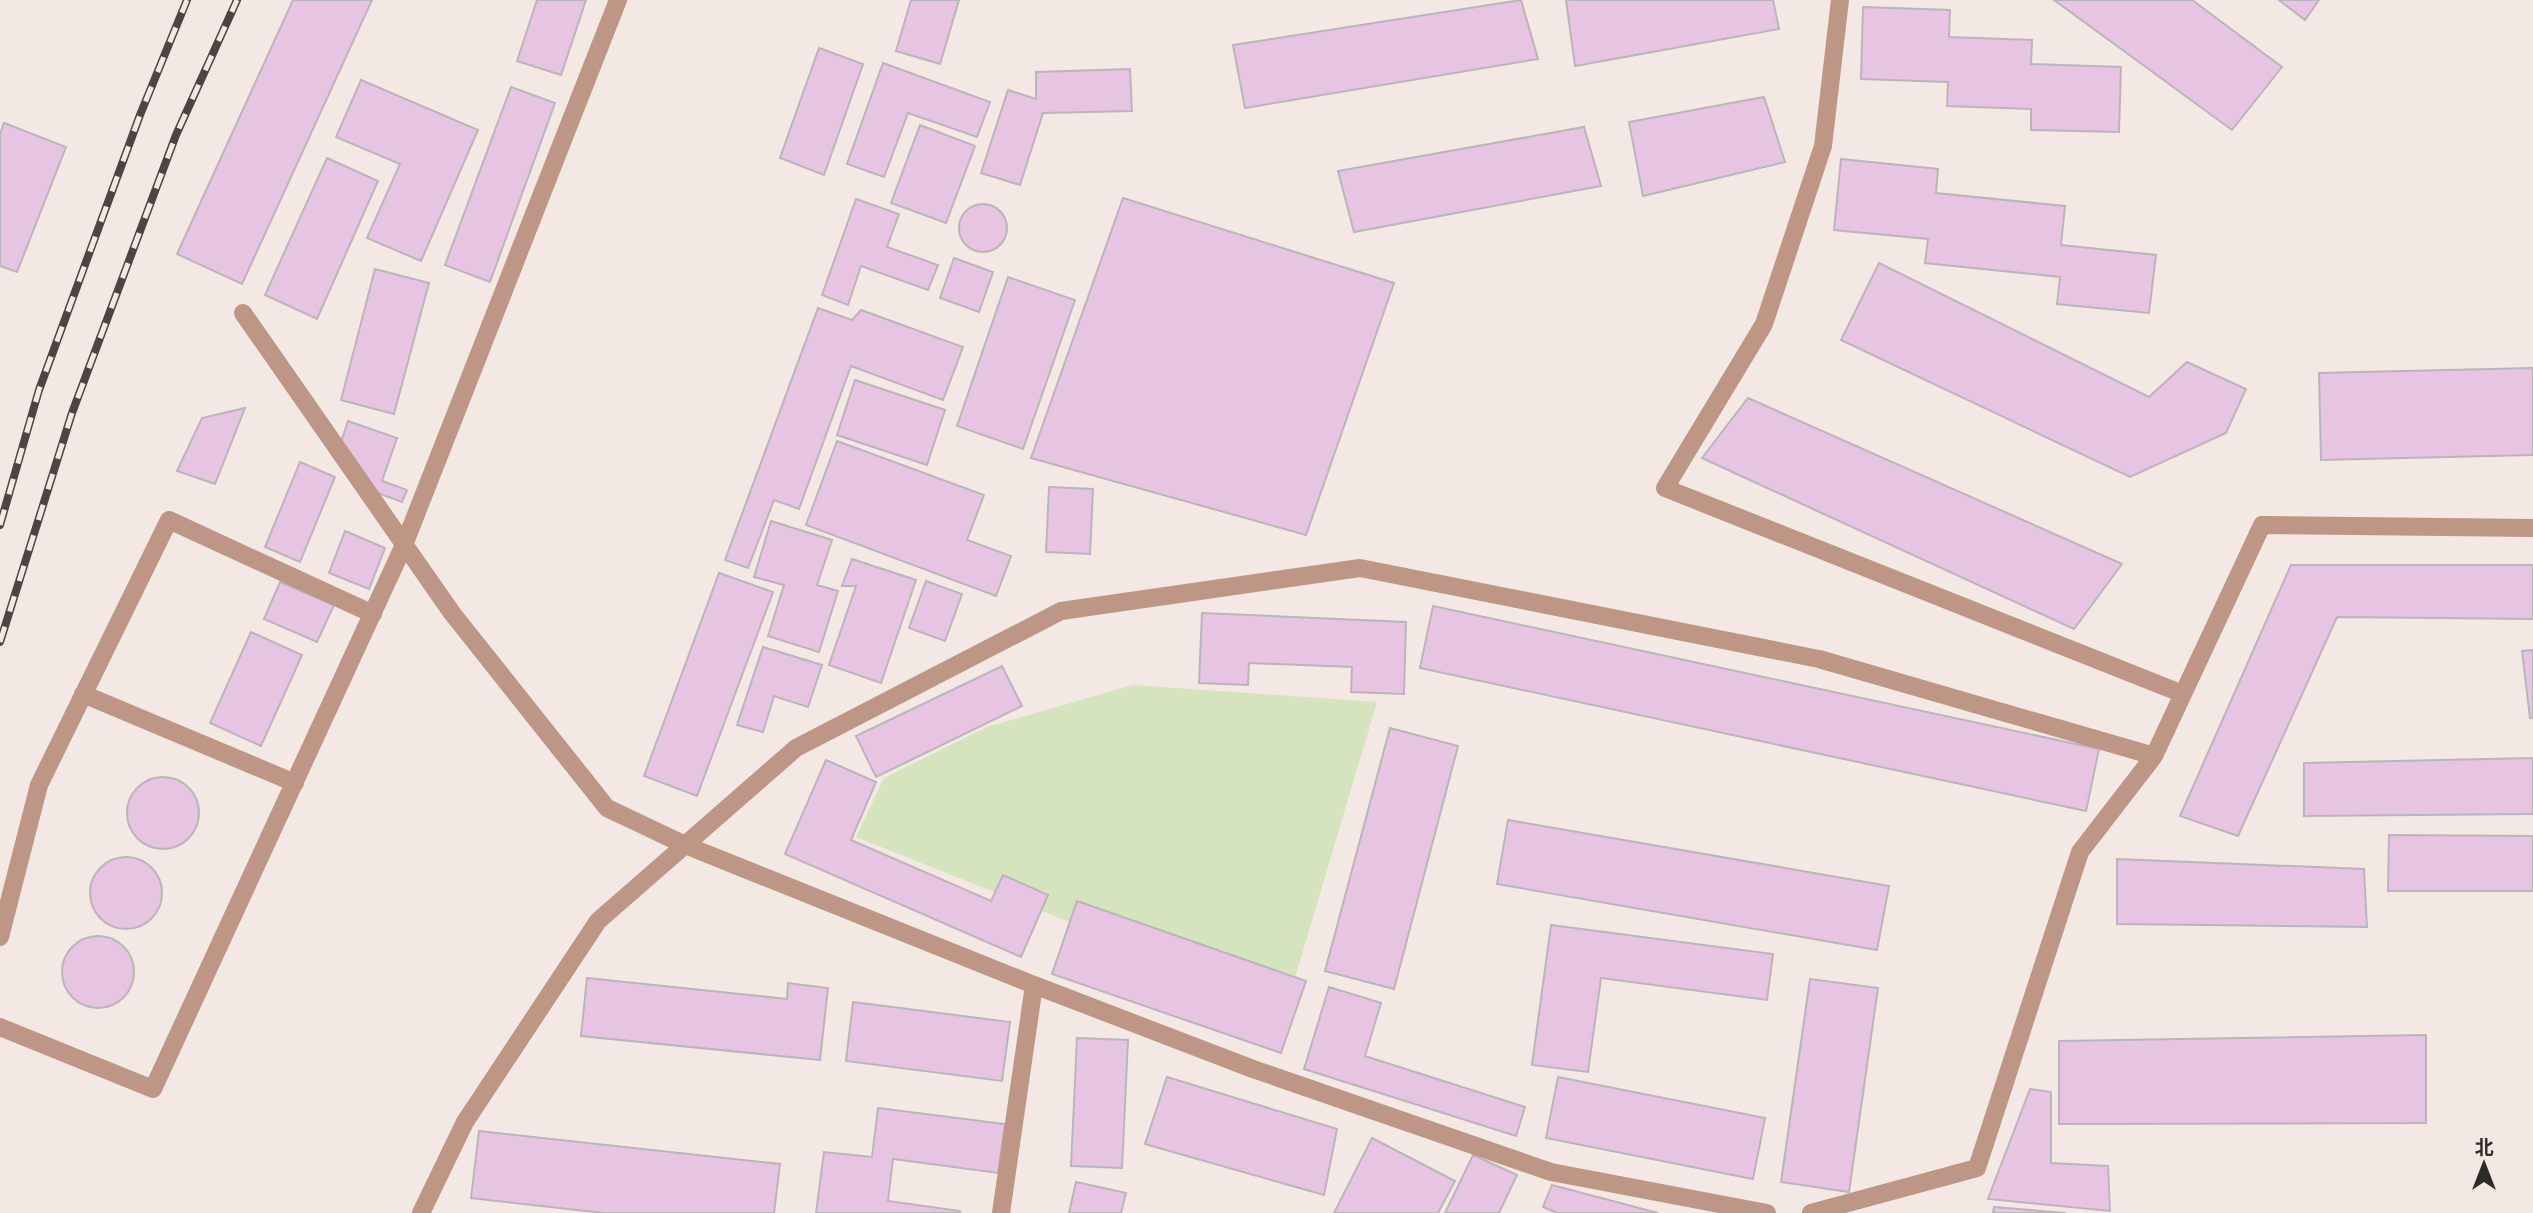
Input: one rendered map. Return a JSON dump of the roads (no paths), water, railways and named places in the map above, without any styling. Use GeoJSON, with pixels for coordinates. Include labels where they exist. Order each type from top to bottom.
{"type":"FeatureCollection","features":[{"type":"Feature","properties":{"kind":"street"},"geometry":{"type":"LineString","coordinates":[[0,1027],[153,1089],[404,545],[618,0]]}},
{"type":"Feature","properties":{"kind":"street"},"geometry":{"type":"LineString","coordinates":[[1840,0],[1823,146],[1764,324],[1665,488],[2183,694]]}},
{"type":"Feature","properties":{"kind":"street"},"geometry":{"type":"LineString","coordinates":[[243,313],[452,613],[607,808],[685,845],[1034,985],[1253,1069],[1551,1172],[1767,1213]]}},
{"type":"Feature","properties":{"kind":"street"},"geometry":{"type":"LineString","coordinates":[[0,937],[39,785],[169,520],[373,614]]}},
{"type":"Feature","properties":{"kind":"street"},"geometry":{"type":"LineString","coordinates":[[1811,1213],[1977,1168],[2080,852],[2154,757],[2262,525],[2533,528]]}},
{"type":"Feature","properties":{"kind":"street"},"geometry":{"type":"LineString","coordinates":[[421,1213],[464,1122],[598,921],[796,748],[1061,611],[1360,568],[1819,659],[2154,757]]}},
{"type":"Feature","properties":{"kind":"street"},"geometry":{"type":"LineString","coordinates":[[83,694],[295,783]]}},
{"type":"Feature","properties":{"kind":"street"},"geometry":{"type":"LineString","coordinates":[[1001,1213],[1034,985]]}},
{"type":"Feature","properties":{"kind":"railway"},"geometry":{"type":"LineString","coordinates":[[0,525],[39,390],[140,115],[187,0]]}},
{"type":"Feature","properties":{"kind":"railway"},"geometry":{"type":"LineString","coordinates":[[0,642],[72,413],[176,135],[237,0]]}}]}
